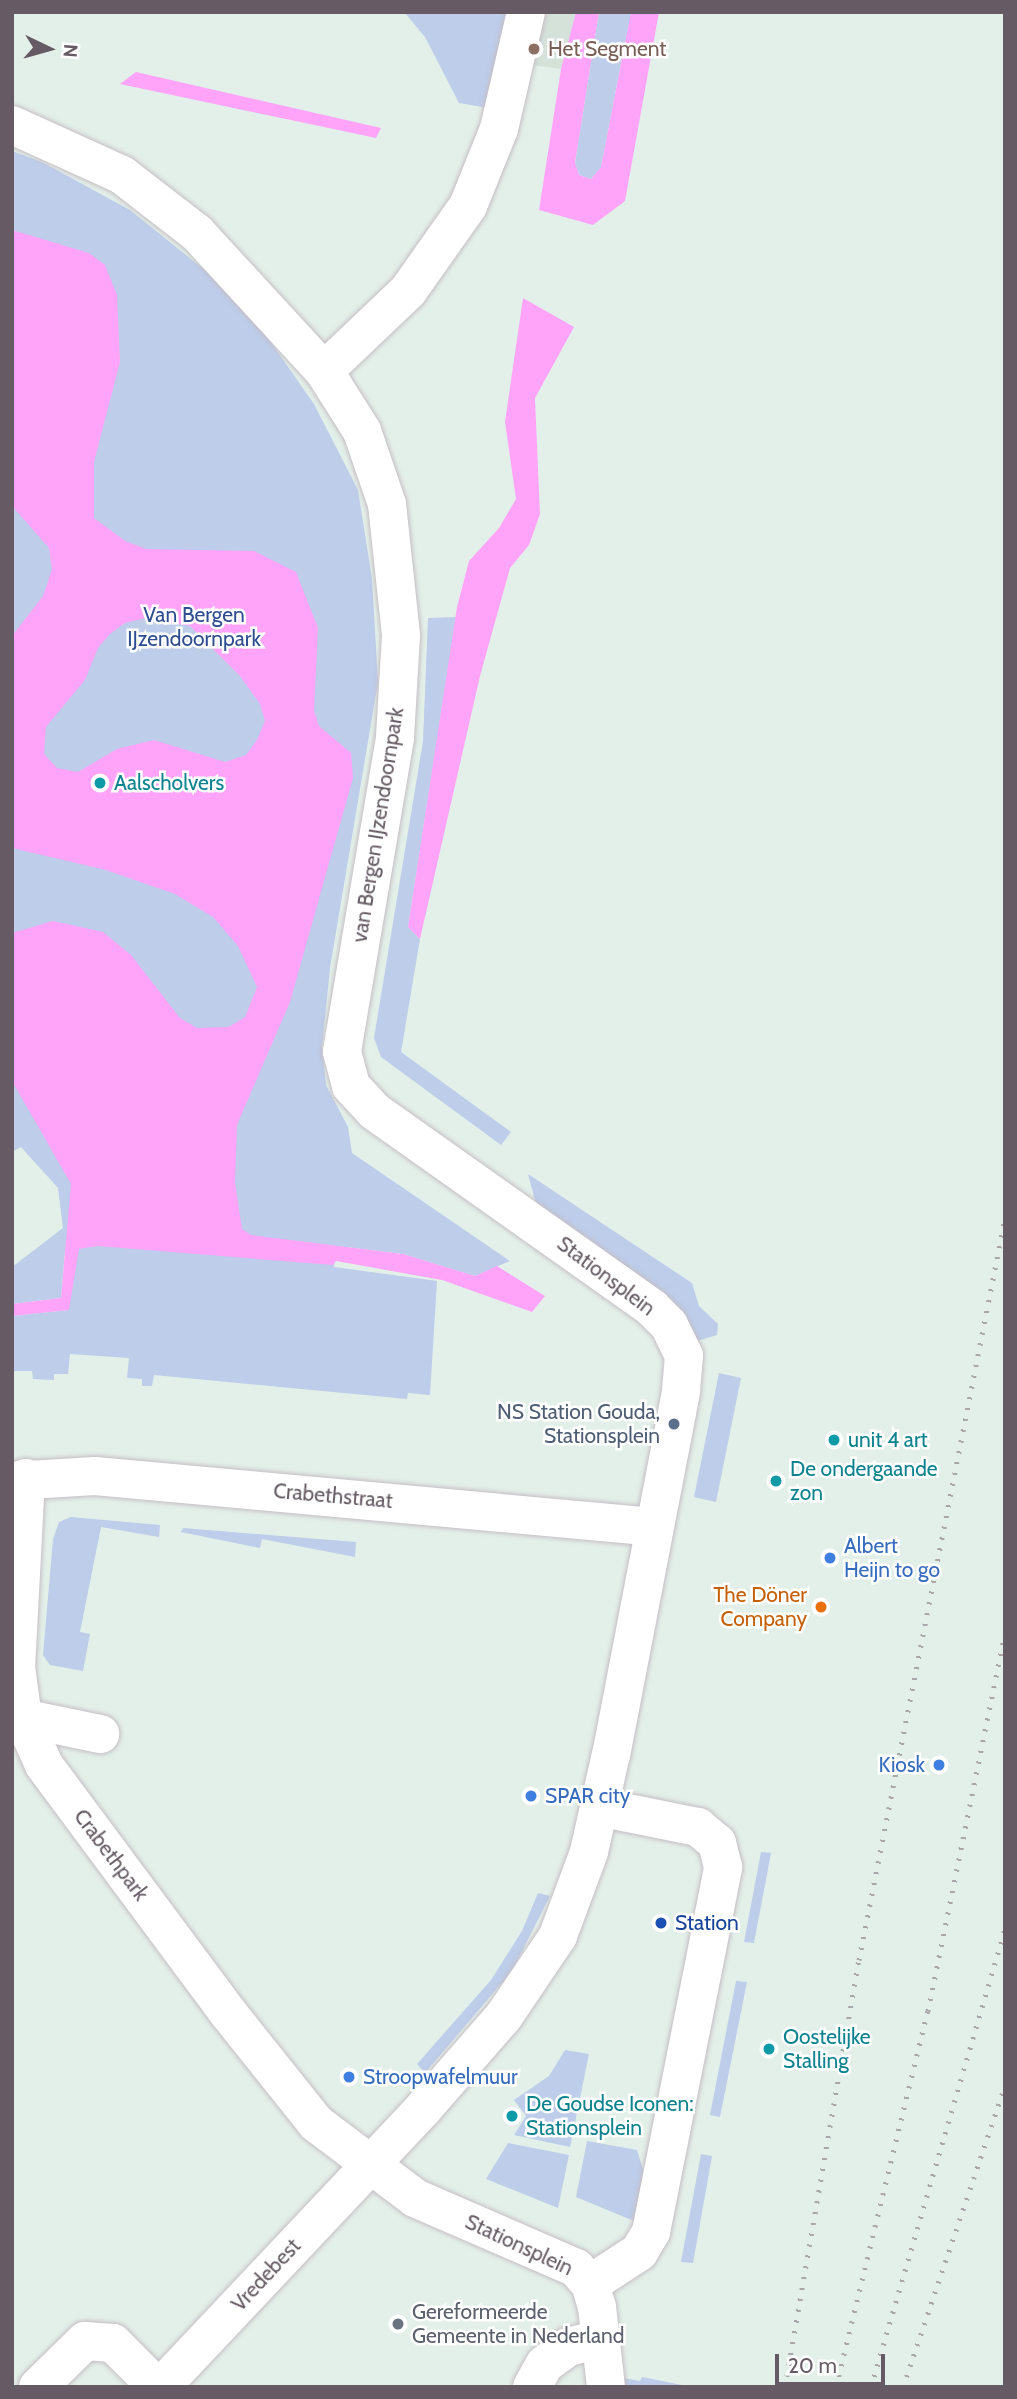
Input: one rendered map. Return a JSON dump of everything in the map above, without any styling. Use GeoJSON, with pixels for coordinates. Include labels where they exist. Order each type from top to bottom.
{"type":"FeatureCollection","features":[{"type":"Feature","properties":{"kind":"street"},"geometry":{"type":"LineString","coordinates":[[324,371],[408,291],[468,206],[499,130],[526,12]]}},
{"type":"Feature","properties":{"kind":"street","name":"van Bergen IJzendoornpark"},"geometry":{"type":"LineString","coordinates":[[12,125],[122,175],[197,233],[324,371],[362,431],[387,504],[401,636],[395,738],[351,999]]}},
{"type":"Feature","properties":{"kind":"street","name":"Stationsplein"},"geometry":{"type":"LineString","coordinates":[[351,999],[342,1052],[351,1086],[374,1111],[652,1308],[680,1343],[684,1356],[681,1392],[599,1807],[589,1852],[558,1936],[504,2016],[369,2162],[415,2198],[576,2268],[590,2284],[639,2252],[650,2232],[723,1867],[717,1843],[698,1827],[599,1807]]}},
{"type":"Feature","properties":{"kind":"street","name":"Crabethstraat"},"geometry":{"type":"LineString","coordinates":[[19,1480],[108,1477],[654,1527]]}},
{"type":"Feature","properties":{"kind":"street","name":"Crabethpark"},"geometry":{"type":"LineString","coordinates":[[19,1480],[16,1667],[23,1718],[44,1765],[316,2123],[369,2162]]}},
{"type":"Feature","properties":{"kind":"street"},"geometry":{"type":"LineString","coordinates":[[23,1718],[100,1734]]}},
{"type":"Feature","properties":{"kind":"street","name":"Vredebest"},"geometry":{"type":"LineString","coordinates":[[159,2387],[369,2162]]}},
{"type":"Feature","properties":{"kind":"street"},"geometry":{"type":"LineString","coordinates":[[590,2284],[606,2387]]}},
{"type":"Feature","properties":{"kind":"street"},"geometry":{"type":"LineString","coordinates":[[533,2387],[545,2364],[568,2347],[600,2339]]}},
{"type":"Feature","properties":{"kind":"street"},"geometry":{"type":"LineString","coordinates":[[38,2387],[85,2341],[113,2343],[159,2387]]}},
{"type":"Feature","properties":{"kind":"shaded area","name":"Het Segment"},"geometry":{"type":"Polygon","coordinates":[[[506,12],[576,12],[561,69],[500,61],[506,12]]]}},
{"type":"Feature","properties":{"kind":"shaded area"},"geometry":{"type":"Polygon","coordinates":[[[576,12],[599,12],[575,163],[579,175],[591,179],[601,167],[631,12],[659,12],[625,201],[593,225],[539,210],[561,69],[576,12]]]}},
{"type":"Feature","properties":{"kind":"shaded area"},"geometry":{"type":"Polygon","coordinates":[[[136,72],[381,128],[376,138],[120,84],[136,72]]]}},
{"type":"Feature","properties":{"kind":"shaded area"},"geometry":{"type":"Polygon","coordinates":[[[12,230],[89,253],[105,265],[117,295],[120,362],[94,462],[94,518],[125,541],[146,549],[254,551],[296,572],[318,628],[314,711],[319,726],[351,753],[353,778],[290,1002],[237,1125],[235,1183],[242,1229],[251,1235],[403,1254],[475,1276],[497,1266],[545,1296],[532,1312],[442,1280],[336,1261],[333,1265],[97,1246],[79,1249],[69,1310],[12,1316],[12,1304],[61,1298],[71,1184],[12,1081],[12,933],[53,921],[103,932],[131,955],[180,1018],[197,1028],[229,1027],[245,1017],[257,987],[238,946],[213,917],[175,894],[106,870],[12,848],[12,636],[43,596],[52,569],[49,548],[12,506],[12,230]],[[146,618],[125,623],[110,634],[98,648],[85,680],[46,727],[44,754],[57,768],[78,772],[117,749],[154,740],[225,762],[246,755],[257,740],[265,721],[260,704],[240,676],[190,626],[146,618]]]}},
{"type":"Feature","properties":{"kind":"shaded area"},"geometry":{"type":"Polygon","coordinates":[[[523,298],[574,327],[535,398],[540,514],[529,545],[510,568],[480,676],[420,939],[408,927],[457,607],[469,561],[499,528],[516,499],[505,422],[523,298]]]}},
{"type":"Feature","properties":{"kind":"green space"},"geometry":{"type":"Polygon","coordinates":[[[404,12],[506,12],[494,109],[459,103],[425,37],[404,12]]]}},
{"type":"Feature","properties":{"kind":"green space"},"geometry":{"type":"Polygon","coordinates":[[[599,12],[631,12],[601,167],[591,179],[579,175],[575,163],[599,12]]]}},
{"type":"Feature","properties":{"kind":"green space","name":"Van Bergen IJzendoornpark"},"geometry":{"type":"Polygon","coordinates":[[[12,151],[42,162],[130,210],[207,272],[265,334],[314,404],[358,490],[372,579],[378,682],[330,968],[322,1048],[326,1085],[348,1127],[352,1153],[510,1261],[475,1276],[403,1254],[337,1246],[334,1267],[437,1281],[430,1395],[408,1393],[407,1399],[154,1375],[152,1386],[142,1386],[142,1379],[127,1378],[129,1358],[70,1354],[68,1374],[54,1374],[54,1380],[33,1379],[32,1371],[12,1371],[12,1316],[69,1310],[65,1251],[61,1298],[12,1304],[12,1267],[63,1228],[58,1188],[21,1147],[12,1152],[12,151]]]}},
{"type":"Feature","properties":{"kind":"green space"},"geometry":{"type":"Polygon","coordinates":[[[456,617],[408,927],[420,939],[401,1052],[511,1132],[501,1145],[381,1057],[374,1038],[423,741],[428,618],[456,617]]]}},
{"type":"Feature","properties":{"kind":"green space"},"geometry":{"type":"Polygon","coordinates":[[[528,1174],[692,1283],[699,1306],[718,1324],[717,1335],[697,1341],[537,1208],[528,1174]]]}},
{"type":"Feature","properties":{"kind":"green space"},"geometry":{"type":"Polygon","coordinates":[[[719,1373],[741,1378],[716,1502],[694,1497],[719,1373]]]}},
{"type":"Feature","properties":{"kind":"green space"},"geometry":{"type":"Polygon","coordinates":[[[71,1517],[160,1525],[159,1537],[101,1527],[80,1632],[90,1634],[83,1671],[50,1665],[43,1655],[53,1539],[59,1522],[71,1517]]]}},
{"type":"Feature","properties":{"kind":"green space"},"geometry":{"type":"Polygon","coordinates":[[[183,1528],[356,1542],[355,1557],[262,1539],[260,1548],[181,1532],[183,1528]]]}},
{"type":"Feature","properties":{"kind":"green space"},"geometry":{"type":"Polygon","coordinates":[[[761,1852],[771,1853],[754,1943],[744,1942],[761,1852]]]}},
{"type":"Feature","properties":{"kind":"green space"},"geometry":{"type":"Polygon","coordinates":[[[538,1893],[550,1896],[512,1971],[425,2073],[417,2064],[491,1980],[522,1931],[538,1893]]]}},
{"type":"Feature","properties":{"kind":"green space"},"geometry":{"type":"Polygon","coordinates":[[[736,1981],[747,1982],[720,2117],[710,2115],[736,1981]]]}},
{"type":"Feature","properties":{"kind":"green space"},"geometry":{"type":"Polygon","coordinates":[[[565,2050],[589,2054],[570,2147],[514,2135],[526,2116],[514,2100],[549,2076],[565,2050]]]}},
{"type":"Feature","properties":{"kind":"green space"},"geometry":{"type":"Polygon","coordinates":[[[587,2141],[637,2150],[645,2176],[634,2221],[576,2197],[587,2141]]]}},
{"type":"Feature","properties":{"kind":"green space"},"geometry":{"type":"Polygon","coordinates":[[[508,2143],[569,2155],[558,2208],[486,2179],[508,2143]]]}},
{"type":"Feature","properties":{"kind":"green space"},"geometry":{"type":"Polygon","coordinates":[[[701,2154],[712,2156],[693,2263],[681,2262],[701,2154]]]}},
{"type":"Feature","properties":{"kind":"green space"},"geometry":{"type":"Polygon","coordinates":[[[642,2377],[692,2387],[624,2387],[623,2378],[640,2381],[642,2377]]]}},
{"type":"Feature","properties":{"kind":"railway"},"geometry":{"type":"LineString","coordinates":[[785,2387],[859,1960],[1005,1218]]}},
{"type":"Feature","properties":{"kind":"railway"},"geometry":{"type":"LineString","coordinates":[[836,2387],[928,2011],[1005,1634]]}},
{"type":"Feature","properties":{"kind":"railway"},"geometry":{"type":"LineString","coordinates":[[871,2387],[1005,1929]]}},
{"type":"Feature","properties":{"kind":"railway"},"geometry":{"type":"LineString","coordinates":[[903,2387],[1005,2085]]}},
{"type":"Feature","properties":{"kind":"place","name":"Het Segment"},"geometry":{"type":"Point","coordinates":[534,49]}},
{"type":"Feature","properties":{"kind":"place","name":"Aalscholvers"},"geometry":{"type":"Point","coordinates":[100,783]}},
{"type":"Feature","properties":{"kind":"place","name":"NS Station Gouda, Stationsplein"},"geometry":{"type":"Point","coordinates":[674,1424]}},
{"type":"Feature","properties":{"kind":"place","name":"unit 4 art"},"geometry":{"type":"Point","coordinates":[834,1440]}},
{"type":"Feature","properties":{"kind":"place","name":"De ondergaande zon"},"geometry":{"type":"Point","coordinates":[776,1481]}},
{"type":"Feature","properties":{"kind":"place","name":"Albert Heijn to go"},"geometry":{"type":"Point","coordinates":[830,1558]}},
{"type":"Feature","properties":{"kind":"place","name":"The Döner Company"},"geometry":{"type":"Point","coordinates":[821,1607]}},
{"type":"Feature","properties":{"kind":"place","name":"Kiosk"},"geometry":{"type":"Point","coordinates":[939,1765]}},
{"type":"Feature","properties":{"kind":"place","name":"SPAR city"},"geometry":{"type":"Point","coordinates":[531,1796]}},
{"type":"Feature","properties":{"kind":"place","name":"Station"},"geometry":{"type":"Point","coordinates":[661,1923]}},
{"type":"Feature","properties":{"kind":"place","name":"Oostelijke Stalling"},"geometry":{"type":"Point","coordinates":[769,2049]}},
{"type":"Feature","properties":{"kind":"place","name":"Stroopwafelmuur"},"geometry":{"type":"Point","coordinates":[349,2077]}},
{"type":"Feature","properties":{"kind":"place","name":"De Goudse Iconen: Stationsplein"},"geometry":{"type":"Point","coordinates":[512,2116]}},
{"type":"Feature","properties":{"kind":"place","name":"Gereformeerde Gemeente in Nederland"},"geometry":{"type":"Point","coordinates":[398,2324]}}]}
